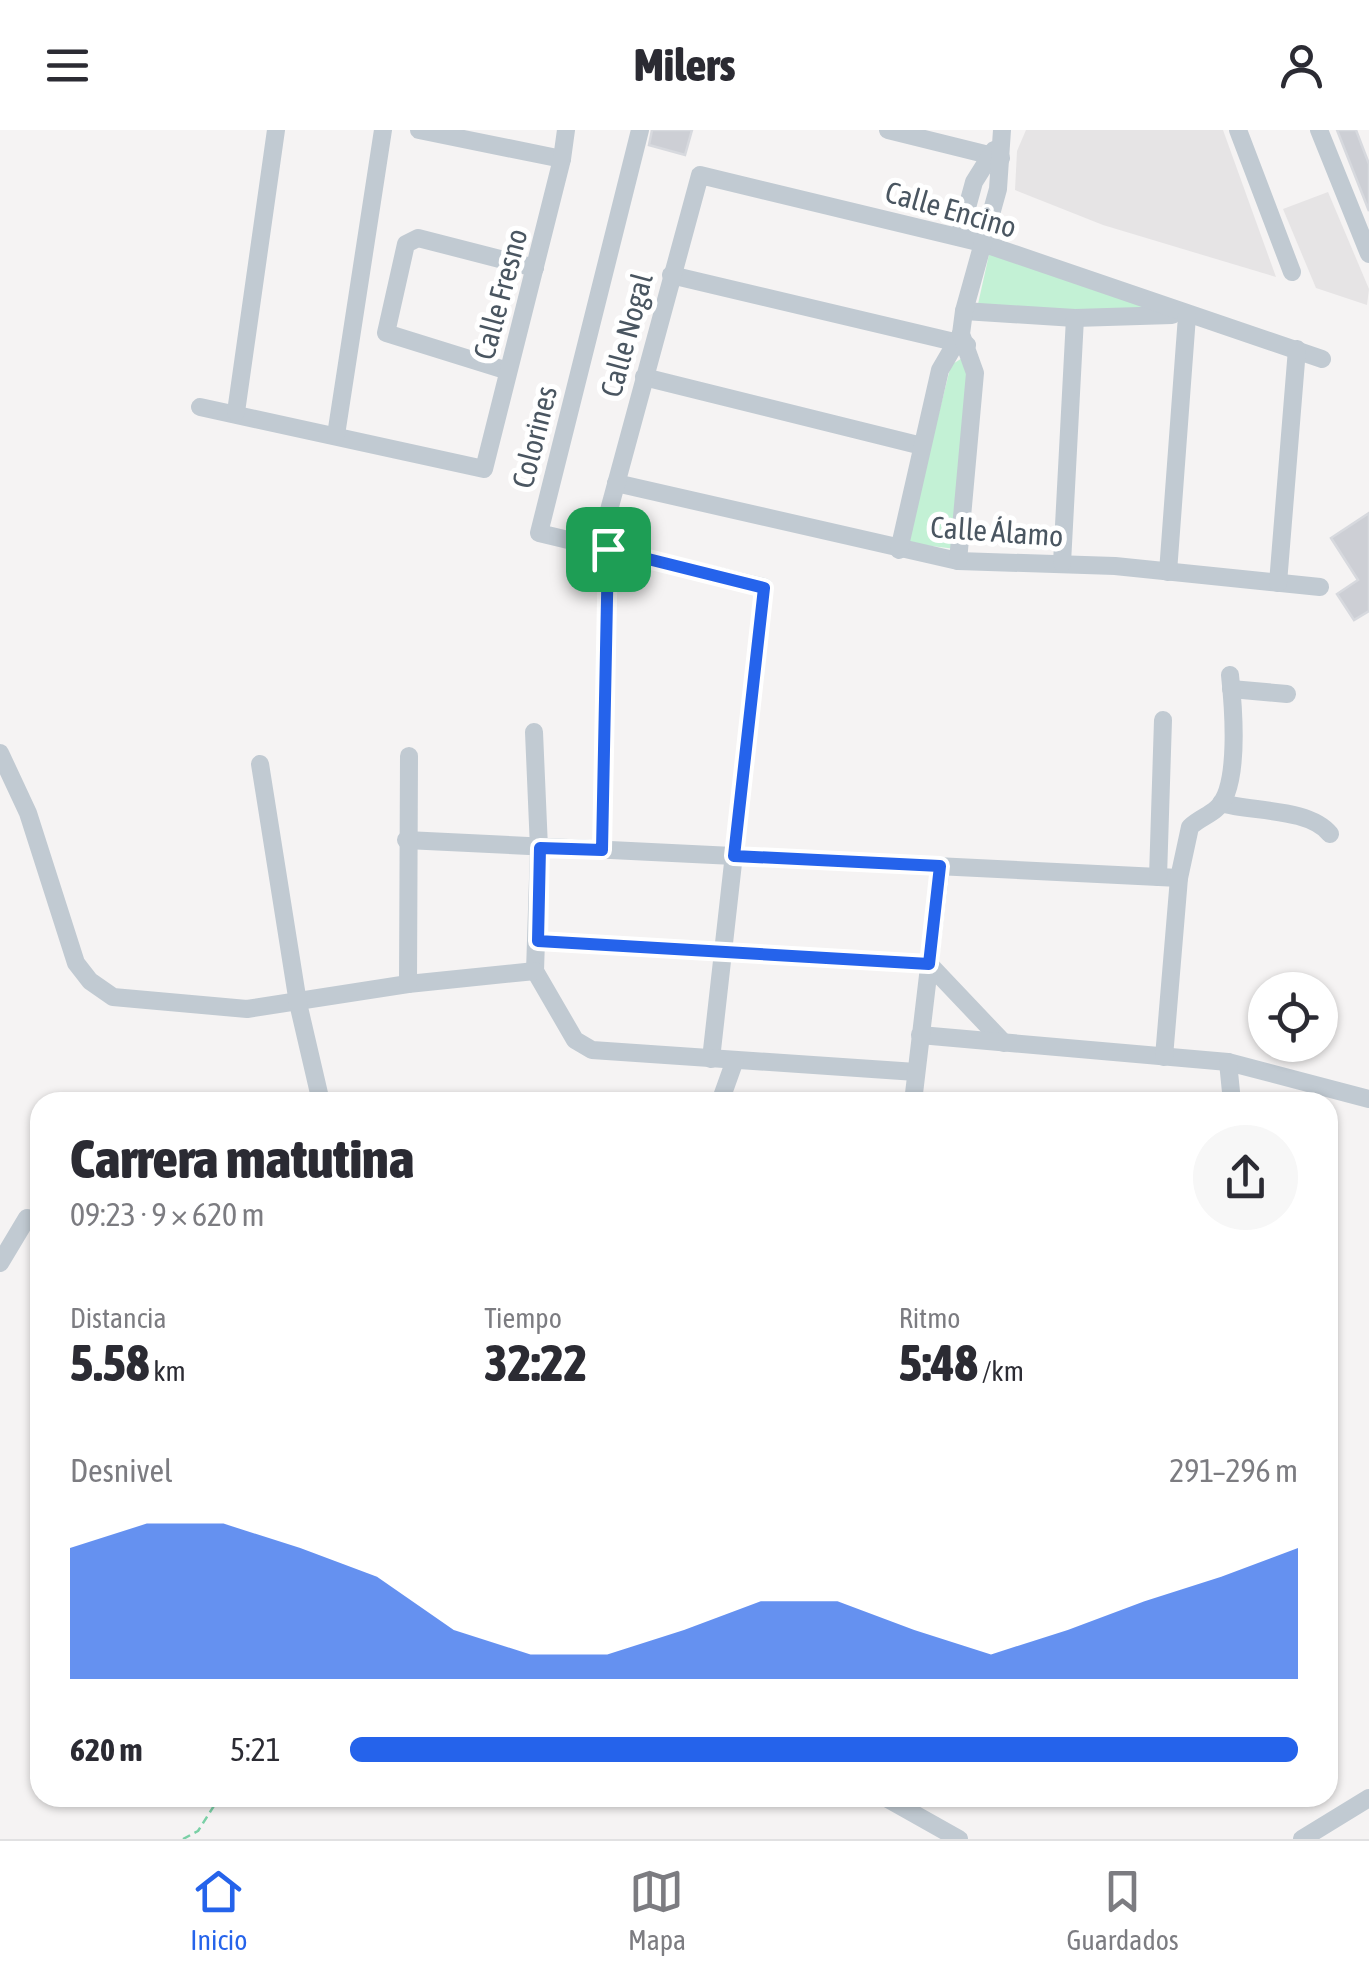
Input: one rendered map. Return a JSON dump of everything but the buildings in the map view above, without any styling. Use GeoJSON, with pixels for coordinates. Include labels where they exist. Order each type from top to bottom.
{"type":"FeatureCollection","features":[{"type":"Feature","properties":{"kind":"street"},"geometry":{"type":"LineString","coordinates":[[236,412],[276,130]]}},
{"type":"Feature","properties":{"kind":"street"},"geometry":{"type":"LineString","coordinates":[[200,407],[336,435],[383,130]]}},
{"type":"Feature","properties":{"kind":"street"},"geometry":{"type":"LineString","coordinates":[[419,130],[562,159]]}},
{"type":"Feature","properties":{"kind":"street","name":"Colorines"},"geometry":{"type":"LineString","coordinates":[[640,130],[538,533],[764,588],[734,856]]}},
{"type":"Feature","properties":{"kind":"street"},"geometry":{"type":"LineString","coordinates":[[888,130],[998,148]]}},
{"type":"Feature","properties":{"kind":"street"},"geometry":{"type":"LineString","coordinates":[[1238,130],[1292,272]]}},
{"type":"Feature","properties":{"kind":"street"},"geometry":{"type":"LineString","coordinates":[[1319,130],[1369,254]]}},
{"type":"Feature","properties":{"kind":"street","name":"Calle Fresno"},"geometry":{"type":"LineString","coordinates":[[336,435],[484,469],[567,131]]}},
{"type":"Feature","properties":{"kind":"street"},"geometry":{"type":"LineString","coordinates":[[959,237],[974,182],[998,148]]}},
{"type":"Feature","properties":{"kind":"street"},"geometry":{"type":"LineString","coordinates":[[899,550],[940,370],[961,340],[964,311],[998,189],[998,148]]}},
{"type":"Feature","properties":{"kind":"street","name":"Calle Encino"},"geometry":{"type":"LineString","coordinates":[[700,176],[713,175],[982,243],[1322,359]]}},
{"type":"Feature","properties":{"kind":"street","name":"Calle Nogal"},"geometry":{"type":"LineString","coordinates":[[609,510],[700,176]]}},
{"type":"Feature","properties":{"kind":"street"},"geometry":{"type":"LineString","coordinates":[[508,371],[386,333],[406,244],[418,238],[536,268]]}},
{"type":"Feature","properties":{"kind":"street"},"geometry":{"type":"LineString","coordinates":[[671,275],[961,340]]}},
{"type":"Feature","properties":{"kind":"street","name":"Calle Encino"},"geometry":{"type":"LineString","coordinates":[[964,311],[1075,318],[1185,315]]}},
{"type":"Feature","properties":{"kind":"street"},"geometry":{"type":"LineString","coordinates":[[1168,572],[1185,315]]}},
{"type":"Feature","properties":{"kind":"street"},"geometry":{"type":"LineString","coordinates":[[1062,562],[1075,318]]}},
{"type":"Feature","properties":{"kind":"street"},"geometry":{"type":"LineString","coordinates":[[958,560],[975,372],[961,340]]}},
{"type":"Feature","properties":{"kind":"street"},"geometry":{"type":"LineString","coordinates":[[1278,582],[1297,350]]}},
{"type":"Feature","properties":{"kind":"street"},"geometry":{"type":"LineString","coordinates":[[644,378],[922,446]]}},
{"type":"Feature","properties":{"kind":"street","name":"Calle Álamo"},"geometry":{"type":"LineString","coordinates":[[616,484],[899,550],[958,560],[1062,562],[1320,586]]}},
{"type":"Feature","properties":{"kind":"street"},"geometry":{"type":"LineString","coordinates":[[602,850],[608,549]]}},
{"type":"Feature","properties":{"kind":"street"},"geometry":{"type":"LineString","coordinates":[[1164,1057],[1179,878],[1190,827],[1221,803],[1232,755],[1231,682],[1287,694]]}},
{"type":"Feature","properties":{"kind":"street"},"geometry":{"type":"LineString","coordinates":[[1158,877],[1163,720]]}},
{"type":"Feature","properties":{"kind":"street"},"geometry":{"type":"LineString","coordinates":[[534,732],[540,848],[536,971],[574,1040],[592,1050],[916,1072]]}},
{"type":"Feature","properties":{"kind":"street"},"geometry":{"type":"LineString","coordinates":[[0,753],[28,813],[76,962],[90,982],[112,996],[246,1010],[408,984],[536,971]]}},
{"type":"Feature","properties":{"kind":"street"},"geometry":{"type":"LineString","coordinates":[[408,756],[408,984]]}},
{"type":"Feature","properties":{"kind":"street"},"geometry":{"type":"LineString","coordinates":[[260,764],[298,1002],[320,1092]]}},
{"type":"Feature","properties":{"kind":"street"},"geometry":{"type":"LineString","coordinates":[[1221,803],[1293,816],[1326,828],[1330,834]]}},
{"type":"Feature","properties":{"kind":"street"},"geometry":{"type":"LineString","coordinates":[[406,840],[1179,878]]}},
{"type":"Feature","properties":{"kind":"street"},"geometry":{"type":"LineString","coordinates":[[712,1058],[734,856]]}},
{"type":"Feature","properties":{"kind":"street"},"geometry":{"type":"LineString","coordinates":[[914,1092],[940,866]]}},
{"type":"Feature","properties":{"kind":"street"},"geometry":{"type":"LineString","coordinates":[[538,941],[929,964],[1004,1043]]}},
{"type":"Feature","properties":{"kind":"street"},"geometry":{"type":"LineString","coordinates":[[920,1036],[1228,1062],[1369,1100]]}},
{"type":"Feature","properties":{"kind":"street"},"geometry":{"type":"LineString","coordinates":[[723,1092],[734,1060]]}},
{"type":"Feature","properties":{"kind":"street"},"geometry":{"type":"LineString","coordinates":[[1228,1062],[1231,1092]]}},
{"type":"Feature","properties":{"kind":"street"},"geometry":{"type":"LineString","coordinates":[[0,1263],[27,1218]]}},
{"type":"Feature","properties":{"kind":"street"},"geometry":{"type":"LineString","coordinates":[[1302,1839],[1369,1798]]}},
{"type":"Feature","properties":{"kind":"street"},"geometry":{"type":"LineString","coordinates":[[902,1807],[959,1839]]}},
{"type":"Feature","properties":{"kind":"path"},"geometry":{"type":"LineString","coordinates":[[183,1839],[198,1831],[213,1807]]}},
{"type":"Feature","properties":{"kind":"shaded area"},"geometry":{"type":"Polygon","coordinates":[[[1026,130],[1223,130],[1276,277],[1103,225],[1015,190],[1017,151],[1026,130]]]}},
{"type":"Feature","properties":{"kind":"shaded area"},"geometry":{"type":"Polygon","coordinates":[[[1328,192],[1369,289],[1367,305],[1316,288],[1283,209],[1328,192]]]}},
{"type":"Feature","properties":{"kind":"green space"},"geometry":{"type":"Polygon","coordinates":[[[990,250],[1165,311],[1067,316],[978,304],[990,250]]]}},
{"type":"Feature","properties":{"kind":"green space"},"geometry":{"type":"Polygon","coordinates":[[[964,357],[970,374],[956,549],[906,543],[951,365],[964,357]]]}},
{"type":"Feature","properties":{"kind":"route"},"geometry":{"type":"LineString","coordinates":[[608,549],[764,588],[734,856],[940,866],[929,964],[538,941],[540,848],[602,850],[608,549]]}}]}
